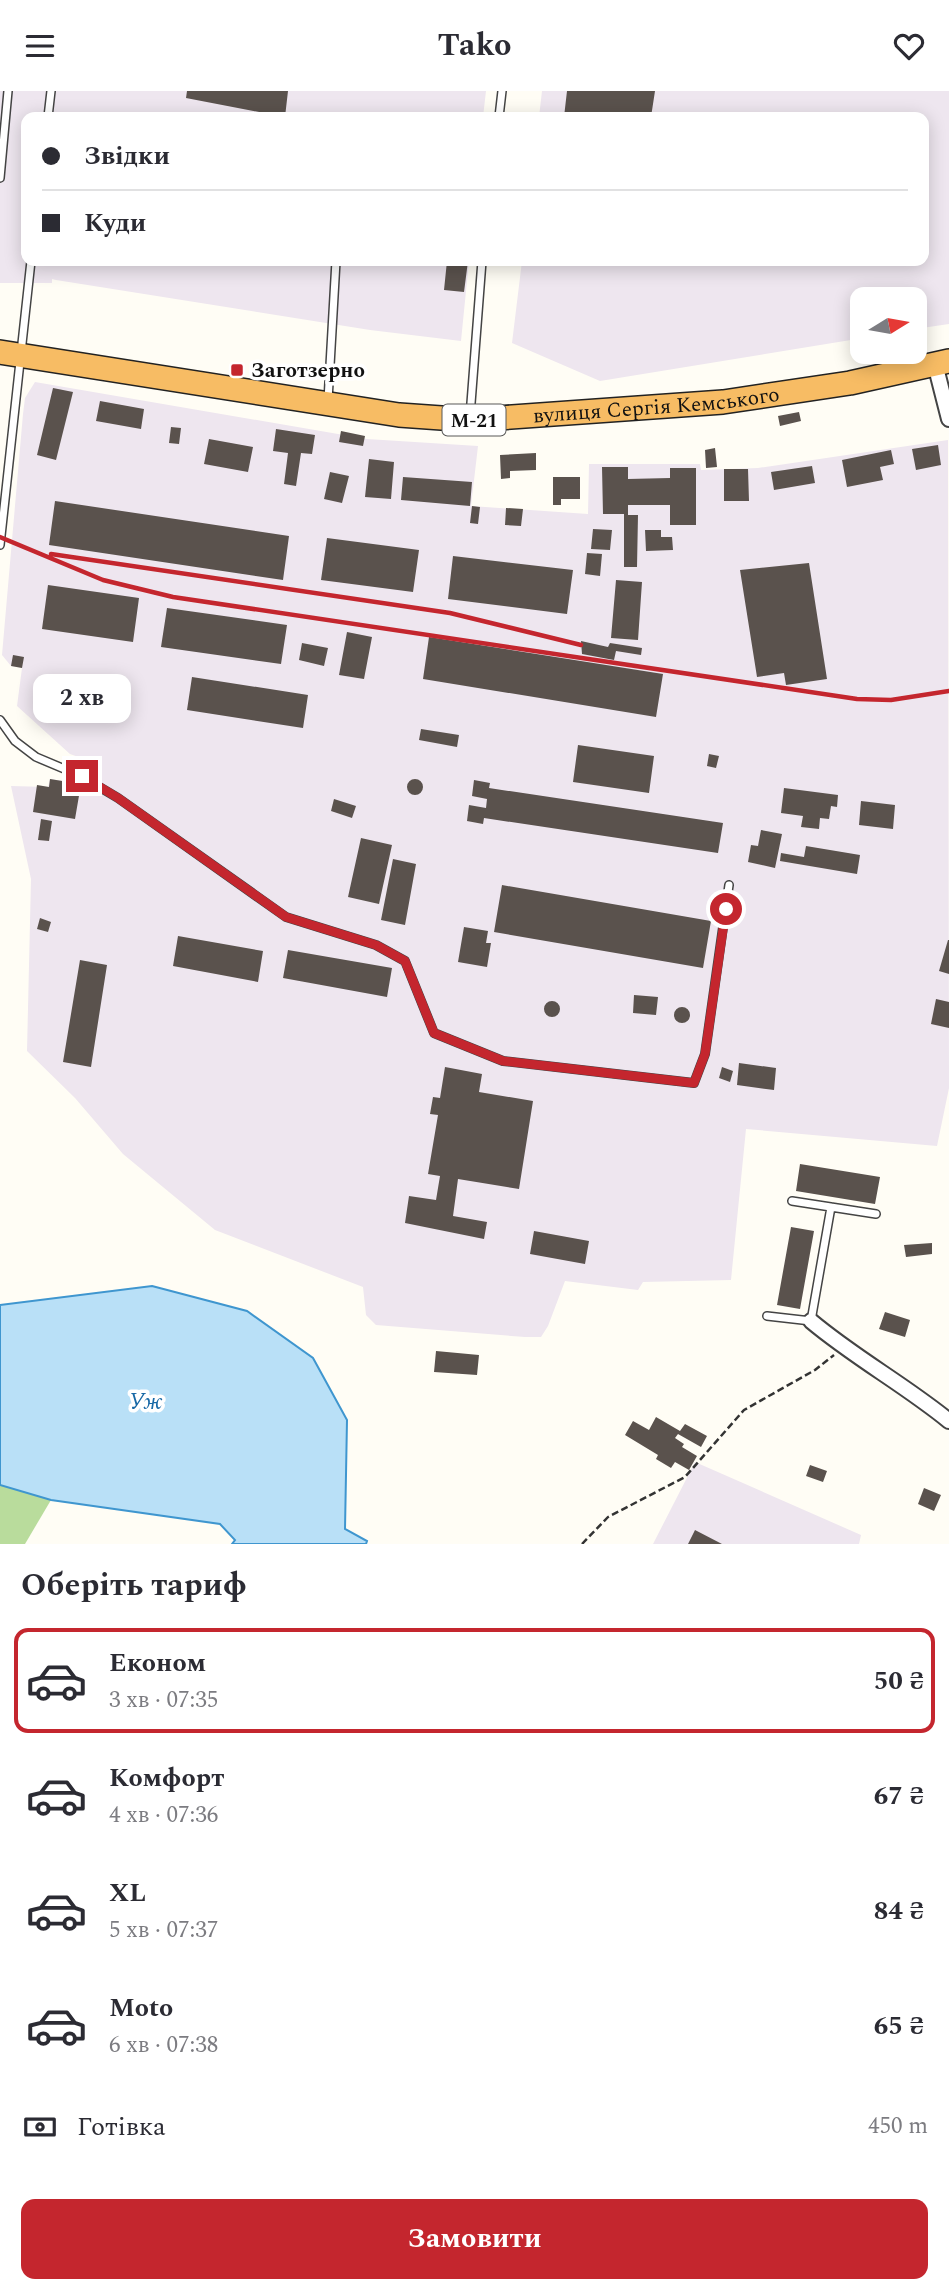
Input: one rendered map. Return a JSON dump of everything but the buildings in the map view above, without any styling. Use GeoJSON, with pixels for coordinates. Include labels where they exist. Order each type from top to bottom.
{"type":"FeatureCollection","features":[{"type":"Feature","properties":{"kind":"highway","name":"вулиця Сергія Кемського"},"geometry":{"type":"LineString","coordinates":[[10,354],[399,415],[470,421],[723,402],[850,383],[942,363]]}},
{"type":"Feature","properties":{"kind":"street","name":"вулиця Сергія Кемського"},"geometry":{"type":"LineString","coordinates":[[942,363],[949,419]]}},
{"type":"Feature","properties":{"kind":"street"},"geometry":{"type":"LineString","coordinates":[[811,1321],[843,1348],[914,1392],[949,1421]]}},
{"type":"Feature","properties":{"kind":"lane"},"geometry":{"type":"LineString","coordinates":[[0,178],[8,91]]}},
{"type":"Feature","properties":{"kind":"lane"},"geometry":{"type":"LineString","coordinates":[[49,112],[51,91]]}},
{"type":"Feature","properties":{"kind":"lane"},"geometry":{"type":"LineString","coordinates":[[500,112],[502,91]]}},
{"type":"Feature","properties":{"kind":"lane"},"geometry":{"type":"LineString","coordinates":[[0,545],[10,354],[31,266]]}},
{"type":"Feature","properties":{"kind":"lane"},"geometry":{"type":"LineString","coordinates":[[328,403],[336,266]]}},
{"type":"Feature","properties":{"kind":"lane"},"geometry":{"type":"LineString","coordinates":[[470,421],[482,266]]}},
{"type":"Feature","properties":{"kind":"lane"},"geometry":{"type":"LineString","coordinates":[[0,720],[15,741],[36,757],[82,776],[118,798],[286,917],[376,945],[405,961],[434,1033],[503,1061],[694,1083],[705,1054],[729,885]]}},
{"type":"Feature","properties":{"kind":"lane"},"geometry":{"type":"LineString","coordinates":[[792,1201],[876,1214]]}},
{"type":"Feature","properties":{"kind":"lane"},"geometry":{"type":"LineString","coordinates":[[767,1316],[811,1321],[831,1207]]}},
{"type":"Feature","properties":{"kind":"path"},"geometry":{"type":"LineString","coordinates":[[582,1544],[608,1517],[685,1477],[744,1410],[815,1370],[843,1348]]}},
{"type":"Feature","properties":{"kind":"shaded area"},"geometry":{"type":"Polygon","coordinates":[[[0,91],[486,91],[484,112],[21,112],[21,266],[468,266],[461,341],[370,330],[52,279],[52,283],[0,283],[0,91]]]}},
{"type":"Feature","properties":{"kind":"shaded area"},"geometry":{"type":"Polygon","coordinates":[[[542,91],[949,91],[949,324],[928,327],[928,287],[850,287],[850,340],[600,381],[512,343],[521,266],[929,266],[929,112],[540,112],[542,91]]]}},
{"type":"Feature","properties":{"kind":"shaded area"},"geometry":{"type":"Polygon","coordinates":[[[35,382],[367,439],[478,446],[471,506],[588,514],[589,464],[700,464],[701,470],[758,468],[948,440],[949,1088],[937,1146],[746,1129],[731,1280],[643,1282],[638,1290],[565,1281],[548,1326],[541,1337],[376,1325],[366,1315],[363,1287],[215,1230],[123,1154],[75,1098],[27,1051],[31,879],[11,786],[48,787],[50,779],[81,784],[84,759],[70,754],[17,706],[22,668],[11,666],[2,655],[23,414],[25,398],[35,382]]]}},
{"type":"Feature","properties":{"kind":"shaded area"},"geometry":{"type":"Polygon","coordinates":[[[695,1462],[861,1535],[859,1544],[653,1544],[695,1462]]]}},
{"type":"Feature","properties":{"kind":"green space"},"geometry":{"type":"Polygon","coordinates":[[[0,1485],[51,1500],[25,1544],[0,1544],[0,1485]]]}},
{"type":"Feature","properties":{"kind":"water","name":"Уж"},"geometry":{"type":"Polygon","coordinates":[[[152,1286],[247,1311],[313,1358],[347,1420],[345,1529],[367,1541],[366,1544],[232,1544],[235,1540],[220,1524],[51,1500],[0,1485],[0,1305],[152,1286]]]}},
{"type":"Feature","properties":{"kind":"railway"},"geometry":{"type":"LineString","coordinates":[[0,537],[103,580],[173,597],[857,699],[891,700],[949,691]]}},
{"type":"Feature","properties":{"kind":"railway"},"geometry":{"type":"LineString","coordinates":[[51,554],[450,613],[581,645]]}},
{"type":"Feature","properties":{"kind":"place","name":"Заготзерно"},"geometry":{"type":"Point","coordinates":[237,370]}},
{"type":"Feature","properties":{"kind":"route"},"geometry":{"type":"LineString","coordinates":[[82,776],[118,798],[286,917],[376,945],[405,961],[434,1033],[503,1061],[694,1083],[705,1054],[726,909]]}}]}
